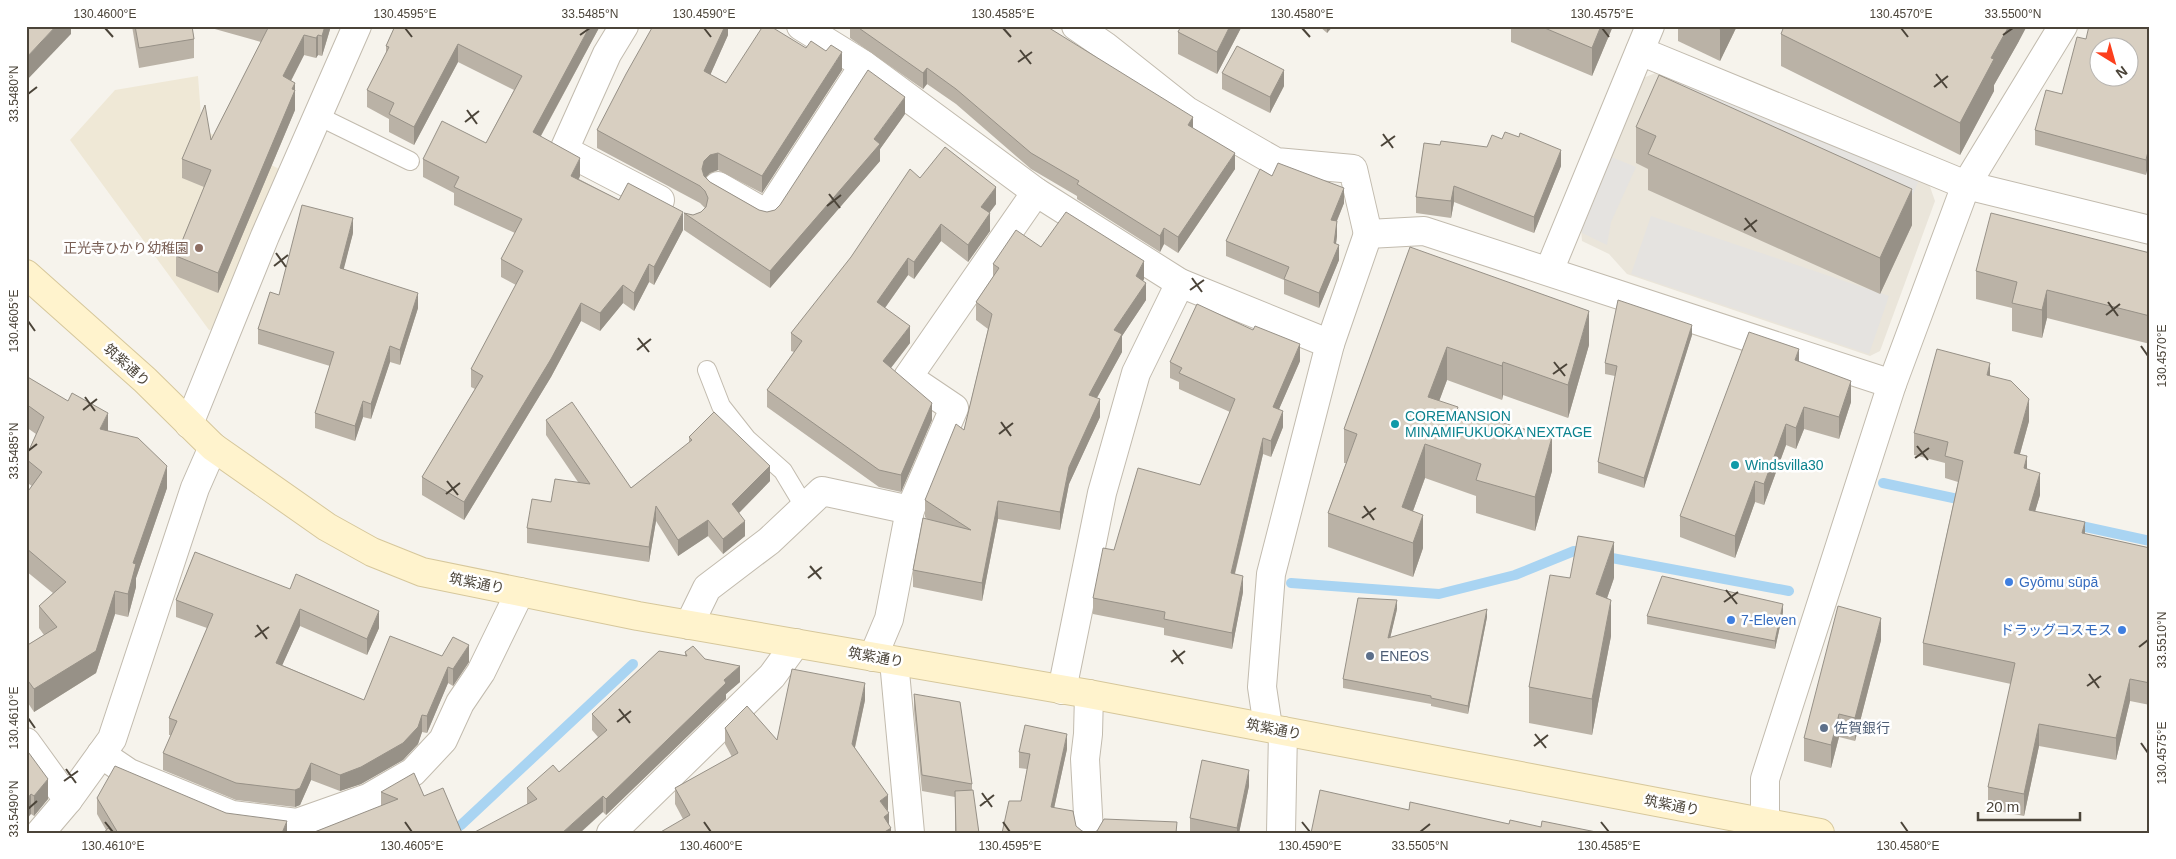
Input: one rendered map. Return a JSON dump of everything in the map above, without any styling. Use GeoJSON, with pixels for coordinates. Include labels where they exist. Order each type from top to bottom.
{"type":"FeatureCollection","features":[{"type":"Feature","properties":{"kind":"street"},"geometry":{"type":"LineString","coordinates":[[189,424],[261,245],[357,26]]}},
{"type":"Feature","properties":{"kind":"street"},"geometry":{"type":"LineString","coordinates":[[624,26],[608,54],[564,150],[683,212]]}},
{"type":"Feature","properties":{"kind":"street"},"geometry":{"type":"LineString","coordinates":[[801,26],[864,66],[1036,192],[1180,283],[1330,344]]}},
{"type":"Feature","properties":{"kind":"street"},"geometry":{"type":"LineString","coordinates":[[1076,26],[1106,46],[1187,111],[1276,162],[1353,170],[1368,234],[1330,344],[1271,574],[1262,686],[1276,729],[1281,833]]}},
{"type":"Feature","properties":{"kind":"street"},"geometry":{"type":"LineString","coordinates":[[1549,271],[1650,26]]}},
{"type":"Feature","properties":{"kind":"street"},"geometry":{"type":"LineString","coordinates":[[1765,828],[1765,779],[1892,384],[1966,185],[2063,26]]}},
{"type":"Feature","properties":{"kind":"street"},"geometry":{"type":"LineString","coordinates":[[1640,51],[1966,185],[2150,230]]}},
{"type":"Feature","properties":{"kind":"street"},"geometry":{"type":"LineString","coordinates":[[718,186],[767,214],[864,66]]}},
{"type":"Feature","properties":{"kind":"street"},"geometry":{"type":"LineString","coordinates":[[910,833],[883,659],[888,619],[910,510],[954,408],[908,377],[1036,192]]}},
{"type":"Feature","properties":{"kind":"street"},"geometry":{"type":"LineString","coordinates":[[1368,234],[1424,231],[1892,384]]}},
{"type":"Feature","properties":{"kind":"street","name":"筑紫通り"},"geometry":{"type":"LineString","coordinates":[[26,274],[145,380],[213,448],[327,527],[372,552],[422,572],[689,625],[1089,694],[1276,729],[1765,828],[1820,833]]}},
{"type":"Feature","properties":{"kind":"street"},"geometry":{"type":"LineString","coordinates":[[1062,690],[1102,493],[1136,373],[1180,283]]}},
{"type":"Feature","properties":{"kind":"street"},"geometry":{"type":"LineString","coordinates":[[40,833],[68,800],[112,738],[195,488],[213,448]]}},
{"type":"Feature","properties":{"kind":"street"},"geometry":{"type":"LineString","coordinates":[[689,625],[707,588],[769,541],[822,491],[910,510]]}},
{"type":"Feature","properties":{"kind":"street"},"geometry":{"type":"LineString","coordinates":[[101,754],[129,773],[232,815],[297,823],[368,798],[413,772],[443,740],[460,703],[482,672],[520,592]]}},
{"type":"Feature","properties":{"kind":"street"},"geometry":{"type":"LineString","coordinates":[[611,833],[772,676],[796,643]]}},
{"type":"Feature","properties":{"kind":"street"},"geometry":{"type":"LineString","coordinates":[[1089,694],[1085,759],[1089,833]]}},
{"type":"Feature","properties":{"kind":"street"},"geometry":{"type":"LineString","coordinates":[[26,742],[68,800]]}},
{"type":"Feature","properties":{"kind":"lane"},"geometry":{"type":"LineString","coordinates":[[316,116],[410,161]]}},
{"type":"Feature","properties":{"kind":"lane"},"geometry":{"type":"LineString","coordinates":[[707,370],[721,406],[747,439],[783,470],[804,506]]}},
{"type":"Feature","properties":{"kind":"shaded area"},"geometry":{"type":"Polygon","coordinates":[[[1658,72],[1929,184],[1935,201],[1880,351],[1870,356],[1627,274],[1609,254],[1582,241],[1580,217],[1633,82],[1658,72]]]}},
{"type":"Feature","properties":{"kind":"shaded area"},"geometry":{"type":"Polygon","coordinates":[[[1664,73],[1919,180],[1908,206],[1652,99],[1664,73]]]}},
{"type":"Feature","properties":{"kind":"shaded area","name":"正光寺ひかり幼稚園"},"geometry":{"type":"Polygon","coordinates":[[[198,76],[202,129],[279,169],[218,328],[209,330],[70,140],[115,90],[198,76]]]}},
{"type":"Feature","properties":{"kind":"shaded area"},"geometry":{"type":"Polygon","coordinates":[[[1609,156],[1636,167],[1611,222],[1607,245],[1582,233],[1584,210],[1609,156]]]}},
{"type":"Feature","properties":{"kind":"shaded area"},"geometry":{"type":"Polygon","coordinates":[[[1651,216],[1889,296],[1869,354],[1631,274],[1651,216]]]}},
{"type":"Feature","properties":{"kind":"building"},"geometry":{"type":"Polygon","coordinates":[[[26,26],[56,26],[26,58],[26,26]]]}},
{"type":"Feature","properties":{"kind":"building"},"geometry":{"type":"Polygon","coordinates":[[[135,26],[192,26],[194,39],[139,48],[135,26]]]}},
{"type":"Feature","properties":{"kind":"building"},"geometry":{"type":"Polygon","coordinates":[[[269,26],[325,26],[322,36],[318,35],[316,38],[304,35],[283,76],[295,83],[292,89],[295,90],[218,273],[176,256],[211,170],[182,159],[205,105],[211,140],[269,26]]]}},
{"type":"Feature","properties":{"kind":"building"},"geometry":{"type":"Polygon","coordinates":[[[395,26],[590,26],[533,132],[580,158],[571,176],[619,200],[628,183],[683,212],[654,267],[649,264],[634,293],[623,285],[600,313],[581,303],[551,359],[464,502],[422,477],[483,376],[471,369],[523,271],[501,259],[522,219],[454,187],[459,177],[423,159],[442,121],[486,143],[522,76],[458,44],[414,127],[389,114],[394,103],[367,90],[389,47],[386,46],[395,26]]]}},
{"type":"Feature","properties":{"kind":"building"},"geometry":{"type":"Polygon","coordinates":[[[653,26],[725,26],[704,71],[726,83],[763,26],[770,26],[806,48],[811,41],[826,51],[831,45],[842,52],[762,176],[718,153],[710,155],[704,161],[702,169],[704,176],[710,182],[759,210],[767,212],[775,210],[780,205],[868,70],[905,97],[874,139],[880,144],[770,271],[684,213],[693,215],[701,212],[706,207],[708,198],[700,186],[597,130],[653,26]]]}},
{"type":"Feature","properties":{"kind":"building"},"geometry":{"type":"Polygon","coordinates":[[[856,26],[1046,26],[1193,117],[1188,125],[1235,153],[1178,237],[1164,228],[1160,236],[1077,184],[1079,181],[1031,153],[956,89],[927,68],[923,73],[856,26]]]}},
{"type":"Feature","properties":{"kind":"building"},"geometry":{"type":"Polygon","coordinates":[[[1181,26],[1230,26],[1217,52],[1178,32],[1181,26]]]}},
{"type":"Feature","properties":{"kind":"building"},"geometry":{"type":"Polygon","coordinates":[[[1540,26],[1601,26],[1592,48],[1540,26]]]}},
{"type":"Feature","properties":{"kind":"building"},"geometry":{"type":"Polygon","coordinates":[[[1784,26],[2009,26],[1991,58],[1994,59],[1960,123],[1781,34],[1784,26]]]}},
{"type":"Feature","properties":{"kind":"building"},"geometry":{"type":"Polygon","coordinates":[[[2089,26],[2150,26],[2150,143],[2146,160],[2035,130],[2046,90],[2062,94],[2077,37],[2086,39],[2089,26]]]}},
{"type":"Feature","properties":{"kind":"building"},"geometry":{"type":"Polygon","coordinates":[[[1237,46],[1284,70],[1270,97],[1222,73],[1237,46]]]}},
{"type":"Feature","properties":{"kind":"building"},"geometry":{"type":"Polygon","coordinates":[[[1659,75],[1912,189],[1880,258],[1648,154],[1656,136],[1636,127],[1659,75]]]}},
{"type":"Feature","properties":{"kind":"building"},"geometry":{"type":"Polygon","coordinates":[[[1505,132],[1519,137],[1520,133],[1561,150],[1534,217],[1454,186],[1451,201],[1416,197],[1424,143],[1440,145],[1441,141],[1487,147],[1492,135],[1502,139],[1505,132]]]}},
{"type":"Feature","properties":{"kind":"building"},"geometry":{"type":"Polygon","coordinates":[[[945,147],[996,187],[981,207],[990,213],[968,245],[941,224],[914,262],[908,258],[877,302],[910,326],[883,361],[932,403],[901,475],[879,470],[767,390],[802,341],[791,333],[851,257],[910,169],[920,178],[945,147]]]}},
{"type":"Feature","properties":{"kind":"building"},"geometry":{"type":"Polygon","coordinates":[[[1278,163],[1344,188],[1331,220],[1337,221],[1334,243],[1339,245],[1319,293],[1284,279],[1289,267],[1226,241],[1260,169],[1272,176],[1278,163]]]}},
{"type":"Feature","properties":{"kind":"building"},"geometry":{"type":"Polygon","coordinates":[[[302,205],[353,218],[340,268],[418,293],[400,350],[390,346],[371,404],[363,401],[355,426],[315,413],[334,352],[258,329],[270,292],[279,295],[302,205]]]}},
{"type":"Feature","properties":{"kind":"building"},"geometry":{"type":"Polygon","coordinates":[[[1066,212],[1144,261],[1136,276],[1146,283],[1114,330],[1122,334],[1089,395],[1100,399],[1069,467],[1060,512],[998,501],[982,583],[913,570],[923,518],[971,530],[925,500],[956,424],[964,430],[992,314],[976,302],[999,268],[993,264],[1016,230],[1041,247],[1066,212]]]}},
{"type":"Feature","properties":{"kind":"building"},"geometry":{"type":"Polygon","coordinates":[[[1991,213],[2150,253],[2150,316],[2047,290],[2042,310],[2012,303],[2017,282],[1976,271],[1991,213]]]}},
{"type":"Feature","properties":{"kind":"building"},"geometry":{"type":"Polygon","coordinates":[[[1410,247],[1589,311],[1568,385],[1503,362],[1502,366],[1447,347],[1428,397],[1458,407],[1457,410],[1552,437],[1535,497],[1476,480],[1481,464],[1425,444],[1402,507],[1423,515],[1413,543],[1328,513],[1357,434],[1344,429],[1410,247]]]}},
{"type":"Feature","properties":{"kind":"building"},"geometry":{"type":"Polygon","coordinates":[[[1618,300],[1692,325],[1644,478],[1598,462],[1617,366],[1605,363],[1618,300]]]}},
{"type":"Feature","properties":{"kind":"building"},"geometry":{"type":"Polygon","coordinates":[[[1197,304],[1253,330],[1255,326],[1300,344],[1273,407],[1283,411],[1271,441],[1263,438],[1231,573],[1243,576],[1232,633],[1164,619],[1165,612],[1093,598],[1103,548],[1114,550],[1138,468],[1200,485],[1235,399],[1179,373],[1182,368],[1170,362],[1197,304]]]}},
{"type":"Feature","properties":{"kind":"building","name":"Windsvilla30"},"geometry":{"type":"Polygon","coordinates":[[[1749,332],[1799,349],[1795,360],[1851,381],[1839,417],[1804,407],[1796,428],[1786,424],[1764,484],[1755,481],[1735,536],[1680,516],[1749,332]]]}},
{"type":"Feature","properties":{"kind":"building"},"geometry":{"type":"Polygon","coordinates":[[[1937,349],[1990,363],[1987,375],[2011,381],[2029,399],[2014,453],[2027,456],[2024,468],[2040,473],[2029,510],[2085,522],[2082,533],[2150,548],[2150,683],[2130,679],[2116,738],[2039,724],[2024,794],[1988,787],[2015,663],[1923,643],[1963,461],[1945,456],[1948,442],[1914,433],[1937,349]]]}},
{"type":"Feature","properties":{"kind":"building"},"geometry":{"type":"Polygon","coordinates":[[[26,376],[68,401],[72,393],[108,413],[100,429],[138,438],[167,466],[133,563],[136,564],[128,594],[115,591],[96,651],[34,689],[26,678],[26,646],[57,627],[39,606],[66,582],[26,548],[26,494],[42,472],[26,459],[26,452],[30,448],[44,417],[26,404],[26,376]]]}},
{"type":"Feature","properties":{"kind":"building"},"geometry":{"type":"Polygon","coordinates":[[[572,402],[631,488],[692,440],[689,437],[714,412],[770,466],[732,504],[745,521],[723,539],[708,520],[678,540],[656,506],[649,547],[527,528],[532,499],[551,502],[555,479],[590,484],[546,420],[572,402]]]}},
{"type":"Feature","properties":{"kind":"building"},"geometry":{"type":"Polygon","coordinates":[[[1578,536],[1614,542],[1596,594],[1611,600],[1592,699],[1529,687],[1550,575],[1570,578],[1578,536]]]}},
{"type":"Feature","properties":{"kind":"building"},"geometry":{"type":"Polygon","coordinates":[[[195,552],[290,589],[296,574],[379,611],[367,639],[300,609],[276,663],[364,700],[390,636],[442,656],[453,637],[469,645],[453,669],[448,667],[427,716],[422,715],[418,727],[403,743],[361,767],[340,775],[311,763],[300,788],[295,790],[236,783],[163,753],[177,721],[169,718],[213,614],[176,600],[195,552]]]}},
{"type":"Feature","properties":{"kind":"building"},"geometry":{"type":"Polygon","coordinates":[[[1662,576],[1783,604],[1775,641],[1647,616],[1662,576]]]}},
{"type":"Feature","properties":{"kind":"building"},"geometry":{"type":"Polygon","coordinates":[[[1358,598],[1397,600],[1388,638],[1487,609],[1468,706],[1431,698],[1431,696],[1343,679],[1358,598]]]}},
{"type":"Feature","properties":{"kind":"building"},"geometry":{"type":"Polygon","coordinates":[[[1838,606],[1881,618],[1855,718],[1839,714],[1831,745],[1804,738],[1838,606]]]}},
{"type":"Feature","properties":{"kind":"building"},"geometry":{"type":"Polygon","coordinates":[[[693,646],[705,659],[740,666],[724,680],[726,683],[606,799],[603,796],[562,833],[473,833],[537,799],[527,788],[553,765],[559,772],[607,730],[592,714],[659,651],[687,656],[685,652],[693,646]]]}},
{"type":"Feature","properties":{"kind":"building"},"geometry":{"type":"Polygon","coordinates":[[[792,669],[865,683],[852,744],[888,795],[880,801],[889,813],[884,817],[891,828],[883,833],[659,833],[690,815],[675,788],[738,753],[725,728],[747,706],[777,740],[792,669]]]}},
{"type":"Feature","properties":{"kind":"building"},"geometry":{"type":"Polygon","coordinates":[[[914,694],[960,702],[972,784],[922,775],[914,694]]]}},
{"type":"Feature","properties":{"kind":"building"},"geometry":{"type":"Polygon","coordinates":[[[1025,725],[1067,734],[1051,807],[1073,811],[1076,826],[1088,833],[1002,833],[1009,801],[1021,801],[1030,754],[1019,752],[1025,725]]]}},
{"type":"Feature","properties":{"kind":"building"},"geometry":{"type":"Polygon","coordinates":[[[26,749],[48,779],[34,796],[31,794],[26,800],[26,749]]]}},
{"type":"Feature","properties":{"kind":"building"},"geometry":{"type":"Polygon","coordinates":[[[1202,760],[1249,770],[1237,828],[1190,818],[1202,760]]]}},
{"type":"Feature","properties":{"kind":"building"},"geometry":{"type":"Polygon","coordinates":[[[115,766],[226,813],[287,821],[282,833],[118,833],[97,798],[115,766]]]}},
{"type":"Feature","properties":{"kind":"building"},"geometry":{"type":"Polygon","coordinates":[[[414,773],[424,796],[443,788],[462,833],[312,833],[398,799],[381,792],[414,773]]]}},
{"type":"Feature","properties":{"kind":"building"},"geometry":{"type":"Polygon","coordinates":[[[973,790],[979,833],[956,833],[955,791],[973,790]]]}},
{"type":"Feature","properties":{"kind":"building"},"geometry":{"type":"Polygon","coordinates":[[[1320,790],[1409,810],[1410,802],[1509,824],[1510,820],[1541,827],[1542,821],[1601,833],[1311,833],[1320,790]]]}},
{"type":"Feature","properties":{"kind":"building"},"geometry":{"type":"Polygon","coordinates":[[[1104,819],[1177,822],[1176,833],[1091,833],[1097,831],[1104,819]]]}},
{"type":"Feature","properties":{"kind":"building"},"geometry":{"type":"Polygon","coordinates":[[[108,828],[113,833],[104,833],[108,828]]]}},
{"type":"Feature","properties":{"kind":"waterway"},"geometry":{"type":"LineString","coordinates":[[1883,483],[1967,501]]}},
{"type":"Feature","properties":{"kind":"waterway"},"geometry":{"type":"LineString","coordinates":[[2072,524],[2150,541]]}},
{"type":"Feature","properties":{"kind":"waterway"},"geometry":{"type":"LineString","coordinates":[[1291,583],[1439,594],[1515,575],[1574,551],[1587,553]]}},
{"type":"Feature","properties":{"kind":"waterway"},"geometry":{"type":"LineString","coordinates":[[1601,556],[1789,591]]}},
{"type":"Feature","properties":{"kind":"waterway"},"geometry":{"type":"LineString","coordinates":[[448,833],[461,825],[633,664]]}},
{"type":"Feature","properties":{"kind":"place","name":"正光寺ひかり幼稚園"},"geometry":{"type":"Point","coordinates":[199,248]}},
{"type":"Feature","properties":{"kind":"place","name":"COREMANSION MINAMIFUKUOKA NEXTAGE"},"geometry":{"type":"Point","coordinates":[1395,424]}},
{"type":"Feature","properties":{"kind":"place","name":"Windsvilla30"},"geometry":{"type":"Point","coordinates":[1735,465]}},
{"type":"Feature","properties":{"kind":"place","name":"Gyōmu sūpā"},"geometry":{"type":"Point","coordinates":[2009,582]}},
{"type":"Feature","properties":{"kind":"place","name":"7-Eleven"},"geometry":{"type":"Point","coordinates":[1731,620]}},
{"type":"Feature","properties":{"kind":"place","name":"ドラッグコスモス"},"geometry":{"type":"Point","coordinates":[2122,630]}},
{"type":"Feature","properties":{"kind":"place","name":"ENEOS"},"geometry":{"type":"Point","coordinates":[1370,656]}},
{"type":"Feature","properties":{"kind":"place","name":"佐賀銀行"},"geometry":{"type":"Point","coordinates":[1824,728]}}]}
